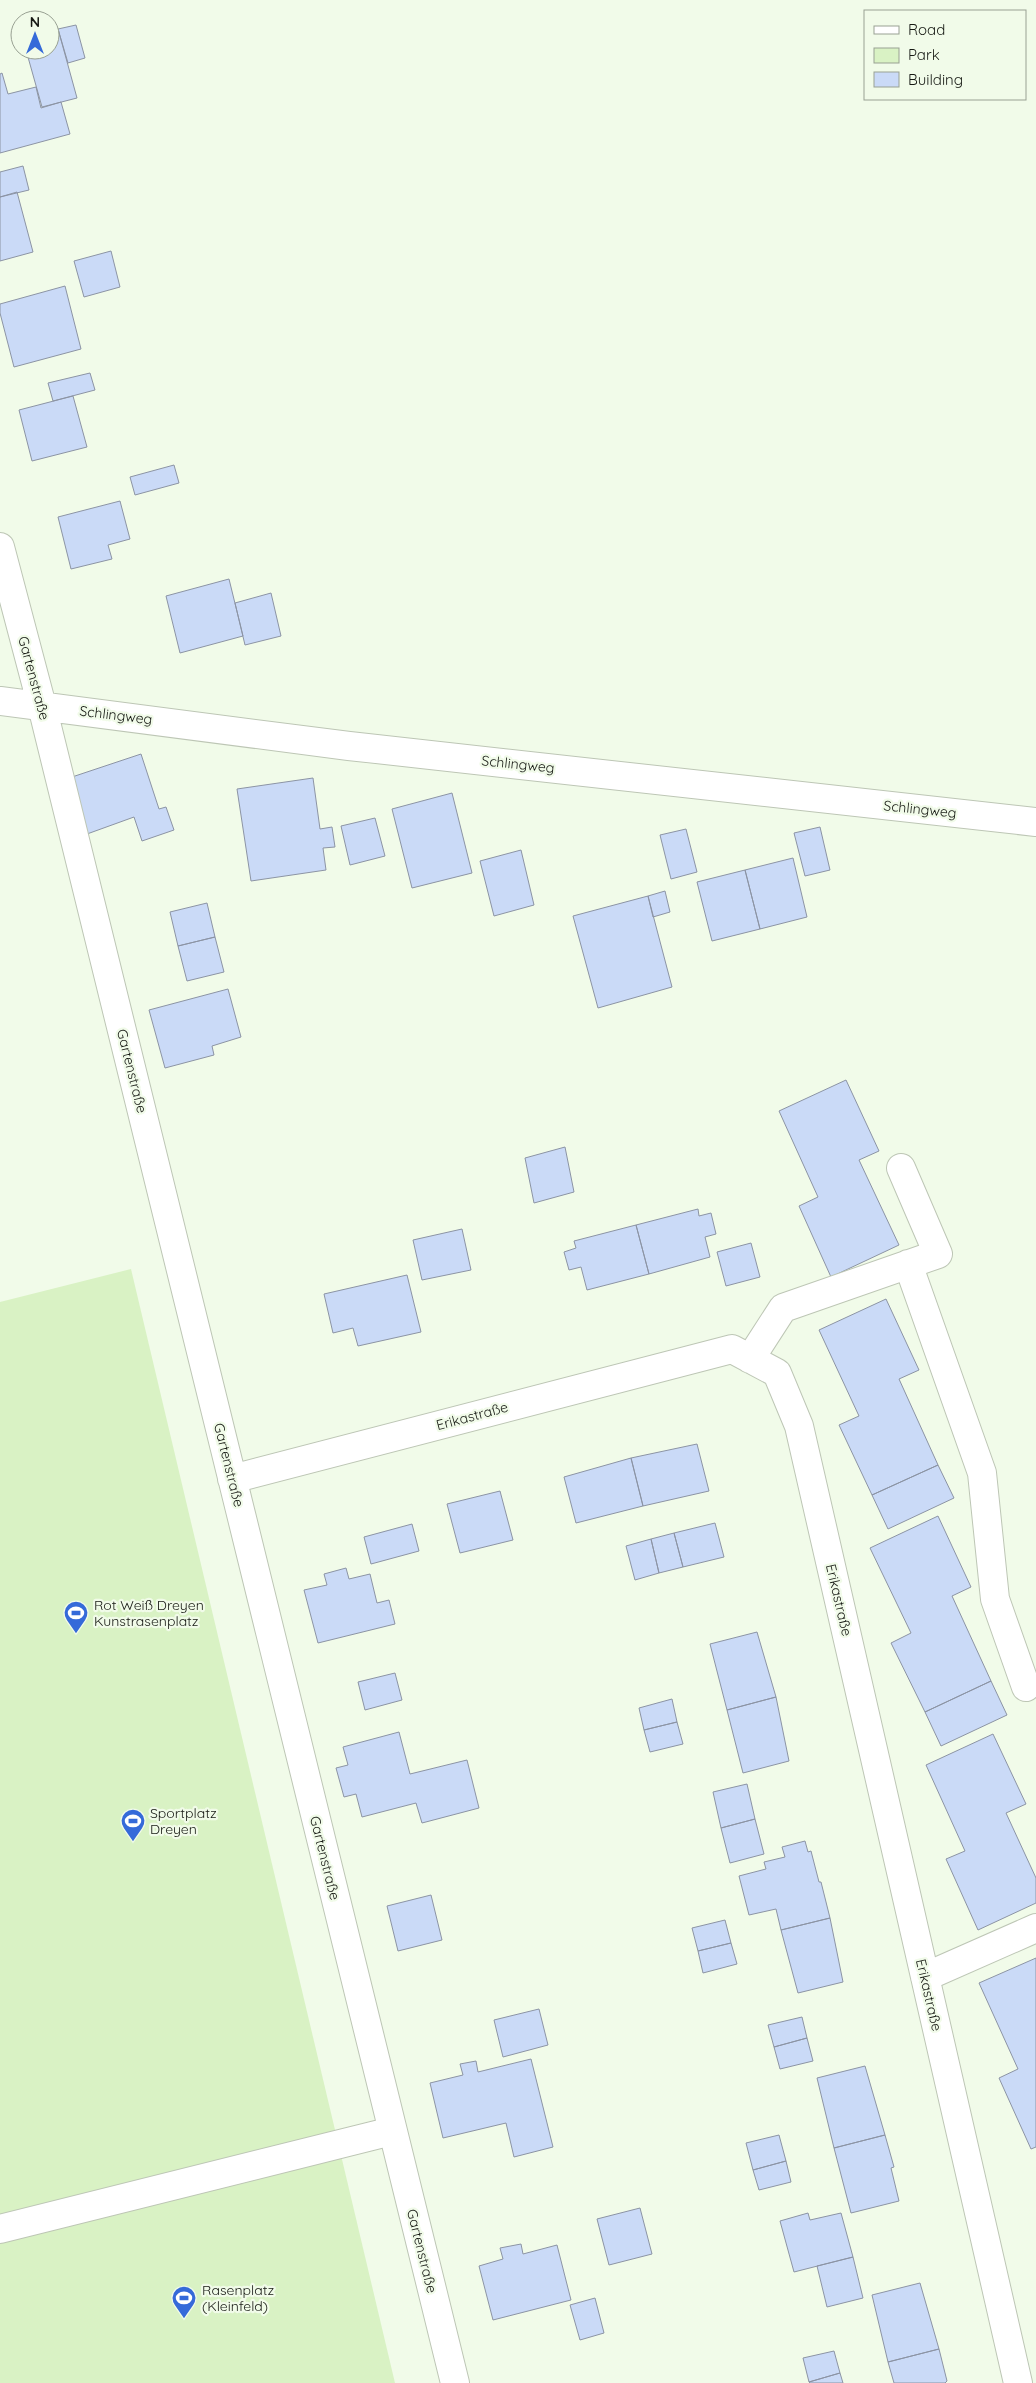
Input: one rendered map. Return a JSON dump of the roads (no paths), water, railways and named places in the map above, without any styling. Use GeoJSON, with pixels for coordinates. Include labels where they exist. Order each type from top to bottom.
{"type":"FeatureCollection","features":[{"type":"Feature","properties":{"kind":"street","name":"Gartenstraße"},"geometry":{"type":"LineString","coordinates":[[0,547],[42,706],[455,2383]]}},
{"type":"Feature","properties":{"kind":"street","name":"Schlingweg"},"geometry":{"type":"LineString","coordinates":[[0,701],[349,746],[1036,822]]}},
{"type":"Feature","properties":{"kind":"street"},"geometry":{"type":"LineString","coordinates":[[750,1359],[783,1308],[938,1254],[901,1168]]}},
{"type":"Feature","properties":{"kind":"street"},"geometry":{"type":"LineString","coordinates":[[908,1264],[982,1473],[995,1599],[1026,1688]]}},
{"type":"Feature","properties":{"kind":"street","name":"Erikastraße"},"geometry":{"type":"LineString","coordinates":[[232,1479],[732,1349],[777,1373],[799,1426],[1018,2383]]}},
{"type":"Feature","properties":{"kind":"street"},"geometry":{"type":"LineString","coordinates":[[925,1977],[1036,1928]]}},
{"type":"Feature","properties":{"kind":"street"},"geometry":{"type":"LineString","coordinates":[[0,2229],[392,2131]]}},
{"type":"Feature","properties":{"kind":"place","name":"Rot Weiß Dreyen Kunstrasenplatz"},"geometry":{"type":"Point","coordinates":[76,1634]}},
{"type":"Feature","properties":{"kind":"place","name":"Sportplatz Dreyen"},"geometry":{"type":"Point","coordinates":[133,1842]}},
{"type":"Feature","properties":{"kind":"place","name":"Rasenplatz (Kleinfeld)"},"geometry":{"type":"Point","coordinates":[184,2319]}}]}
